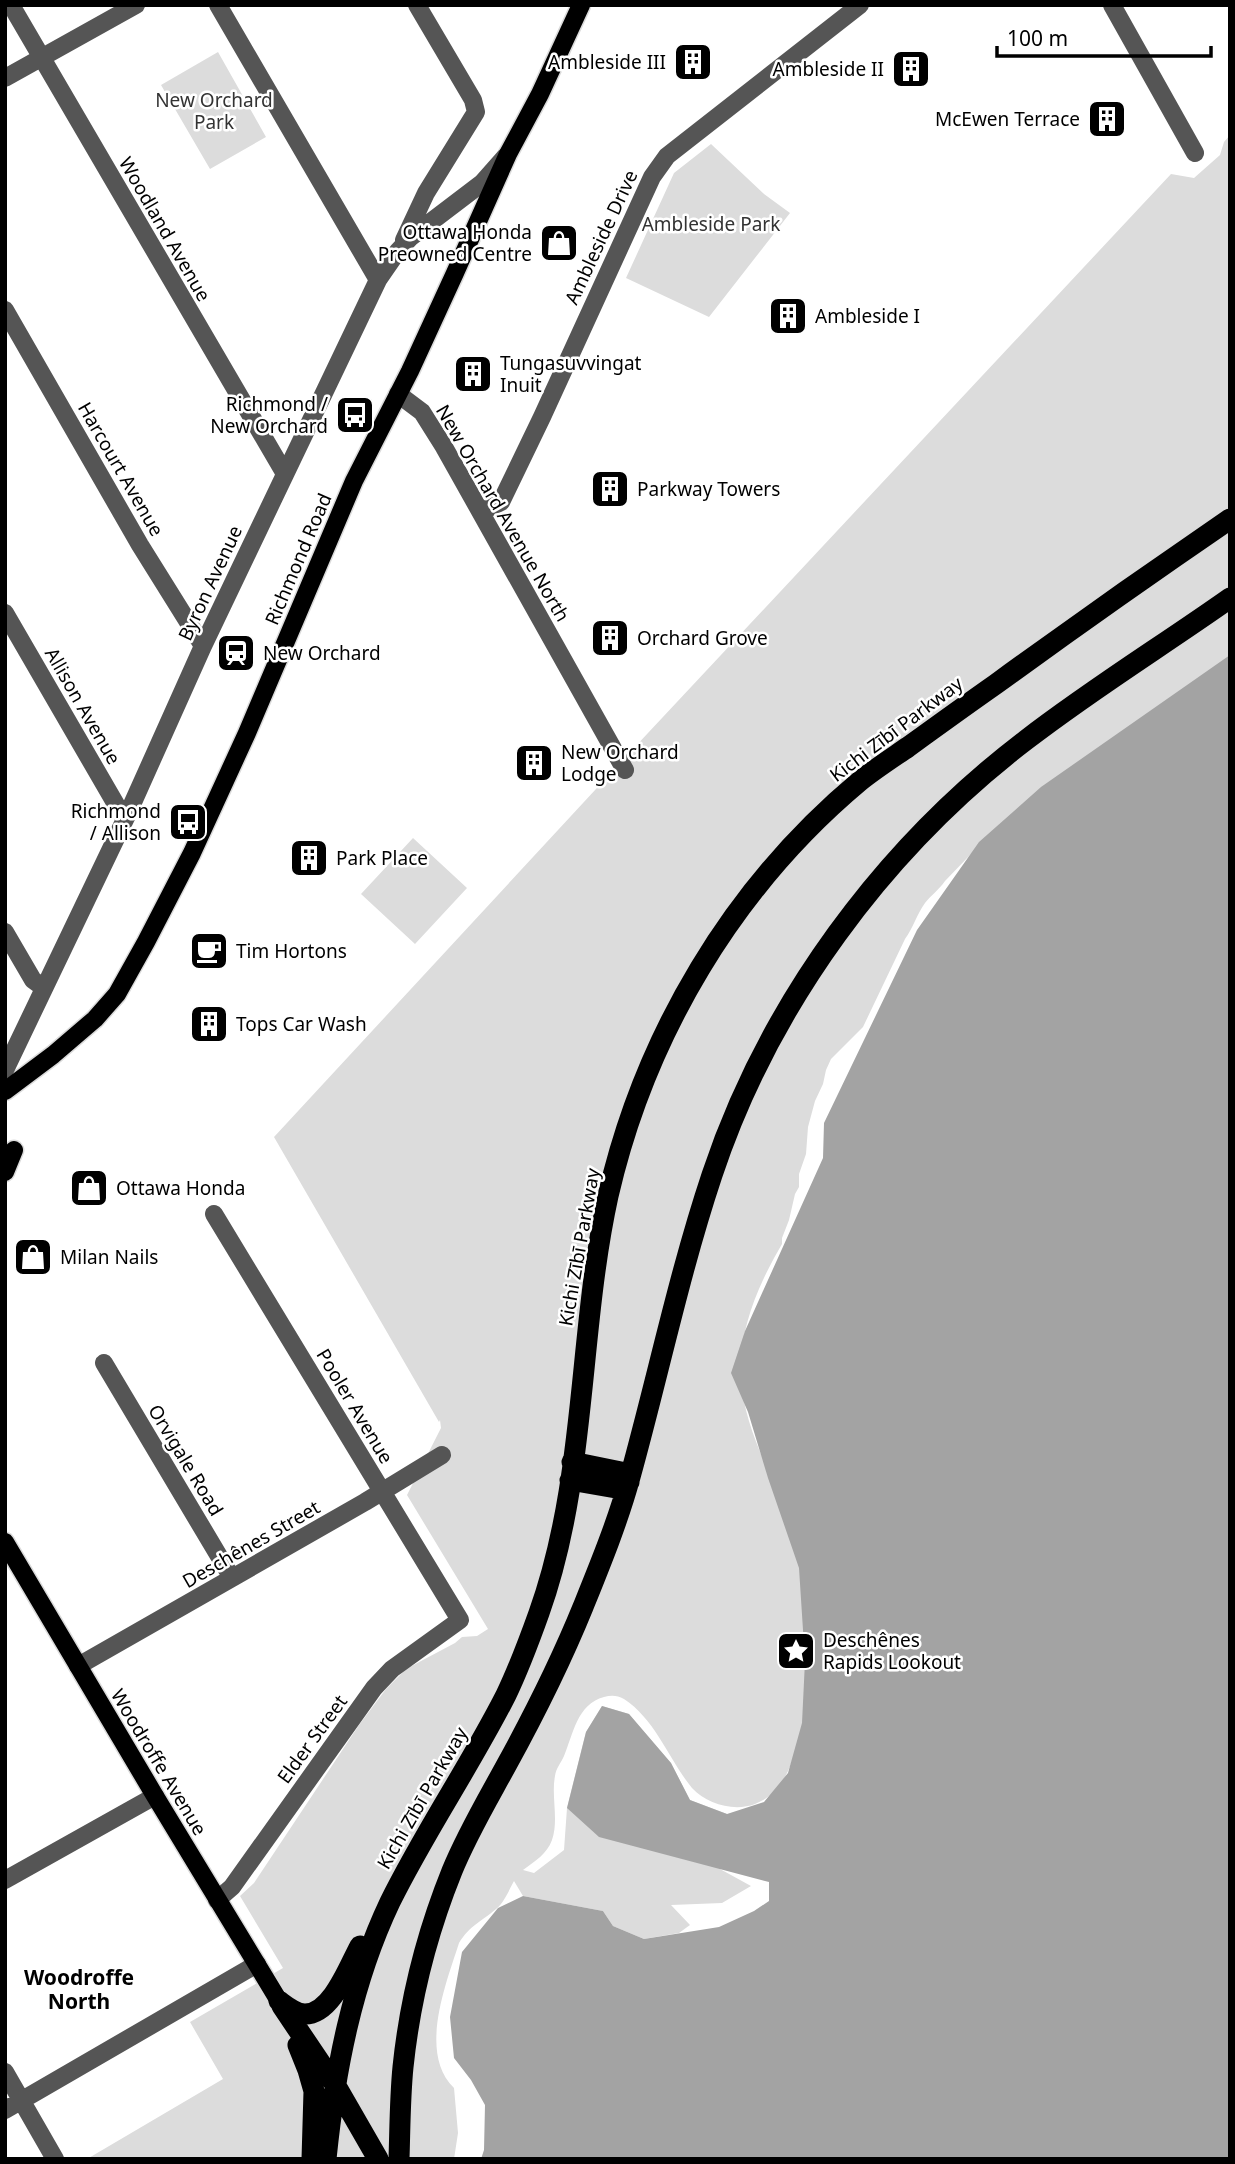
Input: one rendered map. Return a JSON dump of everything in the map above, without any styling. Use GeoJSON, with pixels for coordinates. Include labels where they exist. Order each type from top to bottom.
{"type":"FeatureCollection","features":[{"type":"Feature","properties":{"kind":"highway","name":"Kichi Zībī Parkway"},"geometry":{"type":"LineString","coordinates":[[326,2159],[350,2012],[365,1962],[402,1879],[492,1721],[528,1646],[552,1574],[564,1524],[593,1281],[615,1166],[638,1094],[663,1034],[695,975],[752,892],[785,854],[861,780],[1230,519]]}},
{"type":"Feature","properties":{"kind":"highway"},"geometry":{"type":"LineString","coordinates":[[399,2159],[402,2072],[406,2041],[433,1920],[463,1846],[560,1663],[584,1604],[629,1482],[662,1346],[713,1174],[755,1071],[783,1017],[864,899],[897,859],[955,799],[1025,740],[1230,598]]}},
{"type":"Feature","properties":{"kind":"highway"},"geometry":{"type":"LineString","coordinates":[[571,1471],[616,1488],[629,1482]]}},
{"type":"Feature","properties":{"kind":"highway"},"geometry":{"type":"LineString","coordinates":[[279,2001],[292,2010],[305,2014],[324,2006],[335,1993],[359,1947],[402,1879]]}},
{"type":"Feature","properties":{"kind":"highway"},"geometry":{"type":"LineString","coordinates":[[279,2001],[336,2086],[377,2159]]}},
{"type":"Feature","properties":{"kind":"highway"},"geometry":{"type":"LineString","coordinates":[[279,2001],[309,2070],[314,2091],[312,2159]]}},
{"type":"Feature","properties":{"kind":"main road","name":"Richmond Road"},"geometry":{"type":"LineString","coordinates":[[5,1091],[95,1019],[117,995],[146,942],[192,853],[226,778],[354,481],[398,394],[508,154],[540,94],[581,5]]}},
{"type":"Feature","properties":{"kind":"main road"},"geometry":{"type":"LineString","coordinates":[[5,1172],[9,1145]]}},
{"type":"Feature","properties":{"kind":"main road","name":"Woodroffe Avenue"},"geometry":{"type":"LineString","coordinates":[[5,1542],[279,2001]]}},
{"type":"Feature","properties":{"kind":"street","name":"Woodland Avenue"},"geometry":{"type":"LineString","coordinates":[[10,5],[285,474]]}},
{"type":"Feature","properties":{"kind":"street"},"geometry":{"type":"LineString","coordinates":[[5,78],[136,5]]}},
{"type":"Feature","properties":{"kind":"street"},"geometry":{"type":"LineString","coordinates":[[218,5],[378,280]]}},
{"type":"Feature","properties":{"kind":"street"},"geometry":{"type":"LineString","coordinates":[[398,251],[426,193],[476,112],[473,100],[417,5]]}},
{"type":"Feature","properties":{"kind":"street","name":"Ambleside Drive"},"geometry":{"type":"LineString","coordinates":[[481,512],[501,502],[659,166],[667,156],[860,5]]}},
{"type":"Feature","properties":{"kind":"street"},"geometry":{"type":"LineString","coordinates":[[1112,5],[1195,153]]}},
{"type":"Feature","properties":{"kind":"street","name":"Byron Avenue"},"geometry":{"type":"LineString","coordinates":[[5,1070],[378,280],[411,237],[482,183],[508,154]]}},
{"type":"Feature","properties":{"kind":"street","name":"Harcourt Avenue"},"geometry":{"type":"LineString","coordinates":[[5,310],[140,545],[203,646]]}},
{"type":"Feature","properties":{"kind":"street","name":"New Orchard Avenue North"},"geometry":{"type":"LineString","coordinates":[[398,394],[422,412],[625,770]]}},
{"type":"Feature","properties":{"kind":"street","name":"Allison Avenue"},"geometry":{"type":"LineString","coordinates":[[5,613],[125,820]]}},
{"type":"Feature","properties":{"kind":"street"},"geometry":{"type":"LineString","coordinates":[[5,932],[33,980],[44,988]]}},
{"type":"Feature","properties":{"kind":"street","name":"Pooler Avenue"},"geometry":{"type":"LineString","coordinates":[[214,1214],[460,1620]]}},
{"type":"Feature","properties":{"kind":"street","name":"Orvigale Road"},"geometry":{"type":"LineString","coordinates":[[104,1363],[232,1578]]}},
{"type":"Feature","properties":{"kind":"street","name":"Deschênes Street"},"geometry":{"type":"LineString","coordinates":[[78,1666],[383,1492],[442,1455]]}},
{"type":"Feature","properties":{"kind":"street","name":"Elder Street"},"geometry":{"type":"LineString","coordinates":[[217,1900],[232,1887],[374,1688],[392,1669],[460,1620]]}},
{"type":"Feature","properties":{"kind":"street"},"geometry":{"type":"LineString","coordinates":[[5,1880],[155,1796]]}},
{"type":"Feature","properties":{"kind":"street"},"geometry":{"type":"LineString","coordinates":[[5,2110],[257,1965]]}},
{"type":"Feature","properties":{"kind":"street"},"geometry":{"type":"LineString","coordinates":[[5,2072],[55,2159]]}},
{"type":"Feature","properties":{"kind":"green space","name":"New Orchard Park"},"geometry":{"type":"Polygon","coordinates":[[[218,52],[266,137],[210,169],[161,85],[218,52]]]}},
{"type":"Feature","properties":{"kind":"green space"},"geometry":{"type":"Polygon","coordinates":[[[1230,135],[1230,660],[996,828],[925,903],[863,1027],[831,1059],[826,1070],[808,1127],[799,1187],[782,1244],[765,1276],[746,1326],[741,1379],[746,1412],[793,1532],[820,1659],[819,1680],[789,1769],[773,1793],[755,1804],[730,1807],[713,1802],[692,1788],[654,1729],[635,1708],[619,1697],[604,1697],[588,1706],[577,1721],[556,1773],[552,1840],[544,1853],[523,1870],[534,1873],[564,1850],[567,1808],[586,1732],[602,1706],[629,1714],[671,1763],[690,1800],[727,1814],[720,1869],[751,1886],[722,1903],[671,1905],[690,1925],[679,1933],[644,1939],[613,1926],[603,1911],[523,1896],[514,1881],[499,1906],[472,1928],[459,1943],[442,1998],[436,2038],[443,2073],[454,2088],[458,2133],[454,2159],[87,2159],[223,2079],[190,2022],[283,1968],[240,1896],[254,1883],[386,1689],[406,1669],[462,1637],[477,1636],[488,1629],[407,1495],[441,1428],[440,1420],[439,1422],[274,1137],[1171,174],[1194,178],[1220,155],[1224,142],[1230,135]]]}},
{"type":"Feature","properties":{"kind":"green space","name":"Ambleside Park"},"geometry":{"type":"Polygon","coordinates":[[[711,144],[764,194],[790,213],[709,317],[626,278],[674,173],[711,144]]]}},
{"type":"Feature","properties":{"kind":"green space"},"geometry":{"type":"Polygon","coordinates":[[[413,838],[467,888],[415,944],[361,894],[413,838]]]}},
{"type":"Feature","properties":{"kind":"shaded area"},"geometry":{"type":"Polygon","coordinates":[[[1230,655],[1230,2159],[481,2159],[484,2150],[485,2105],[454,2058],[450,2017],[462,1952],[498,1908],[523,1896],[603,1911],[613,1926],[644,1939],[719,1927],[769,1901],[769,1882],[599,1837],[567,1808],[586,1732],[602,1706],[629,1714],[671,1763],[690,1800],[727,1814],[764,1802],[788,1773],[802,1723],[805,1661],[799,1568],[748,1412],[731,1373],[745,1331],[823,1158],[824,1123],[917,930],[979,842],[1041,787],[1230,655]]]}},
{"type":"Feature","properties":{"kind":"place","name":"Ambleside III"},"geometry":{"type":"Point","coordinates":[693,62]}},
{"type":"Feature","properties":{"kind":"place","name":"Ambleside II"},"geometry":{"type":"Point","coordinates":[911,69]}},
{"type":"Feature","properties":{"kind":"place","name":"McEwen Terrace"},"geometry":{"type":"Point","coordinates":[1107,119]}},
{"type":"Feature","properties":{"kind":"place","name":"Ottawa Honda Preowned Centre"},"geometry":{"type":"Point","coordinates":[559,243]}},
{"type":"Feature","properties":{"kind":"place","name":"Ambleside I"},"geometry":{"type":"Point","coordinates":[788,316]}},
{"type":"Feature","properties":{"kind":"place","name":"Tungasuvvingat Inuit"},"geometry":{"type":"Point","coordinates":[473,374]}},
{"type":"Feature","properties":{"kind":"place","name":"Richmond / New Orchard"},"geometry":{"type":"Point","coordinates":[355,415]}},
{"type":"Feature","properties":{"kind":"place","name":"Parkway Towers"},"geometry":{"type":"Point","coordinates":[610,489]}},
{"type":"Feature","properties":{"kind":"place","name":"Orchard Grove"},"geometry":{"type":"Point","coordinates":[610,638]}},
{"type":"Feature","properties":{"kind":"place","name":"New Orchard"},"geometry":{"type":"Point","coordinates":[236,653]}},
{"type":"Feature","properties":{"kind":"place","name":"New Orchard Lodge"},"geometry":{"type":"Point","coordinates":[534,763]}},
{"type":"Feature","properties":{"kind":"place","name":"Richmond / Allison"},"geometry":{"type":"Point","coordinates":[188,822]}},
{"type":"Feature","properties":{"kind":"place","name":"Park Place"},"geometry":{"type":"Point","coordinates":[309,858]}},
{"type":"Feature","properties":{"kind":"place","name":"Tim Hortons"},"geometry":{"type":"Point","coordinates":[209,951]}},
{"type":"Feature","properties":{"kind":"place","name":"Tops Car Wash"},"geometry":{"type":"Point","coordinates":[209,1024]}},
{"type":"Feature","properties":{"kind":"place","name":"Ottawa Honda"},"geometry":{"type":"Point","coordinates":[89,1188]}},
{"type":"Feature","properties":{"kind":"place","name":"Milan Nails"},"geometry":{"type":"Point","coordinates":[33,1257]}},
{"type":"Feature","properties":{"kind":"place","name":"Deschênes Rapids Lookout"},"geometry":{"type":"Point","coordinates":[796,1651]}},
{"type":"Feature","properties":{"kind":"district","name":"Woodroffe North"},"geometry":{"type":"Point","coordinates":[79,1990]}}]}
